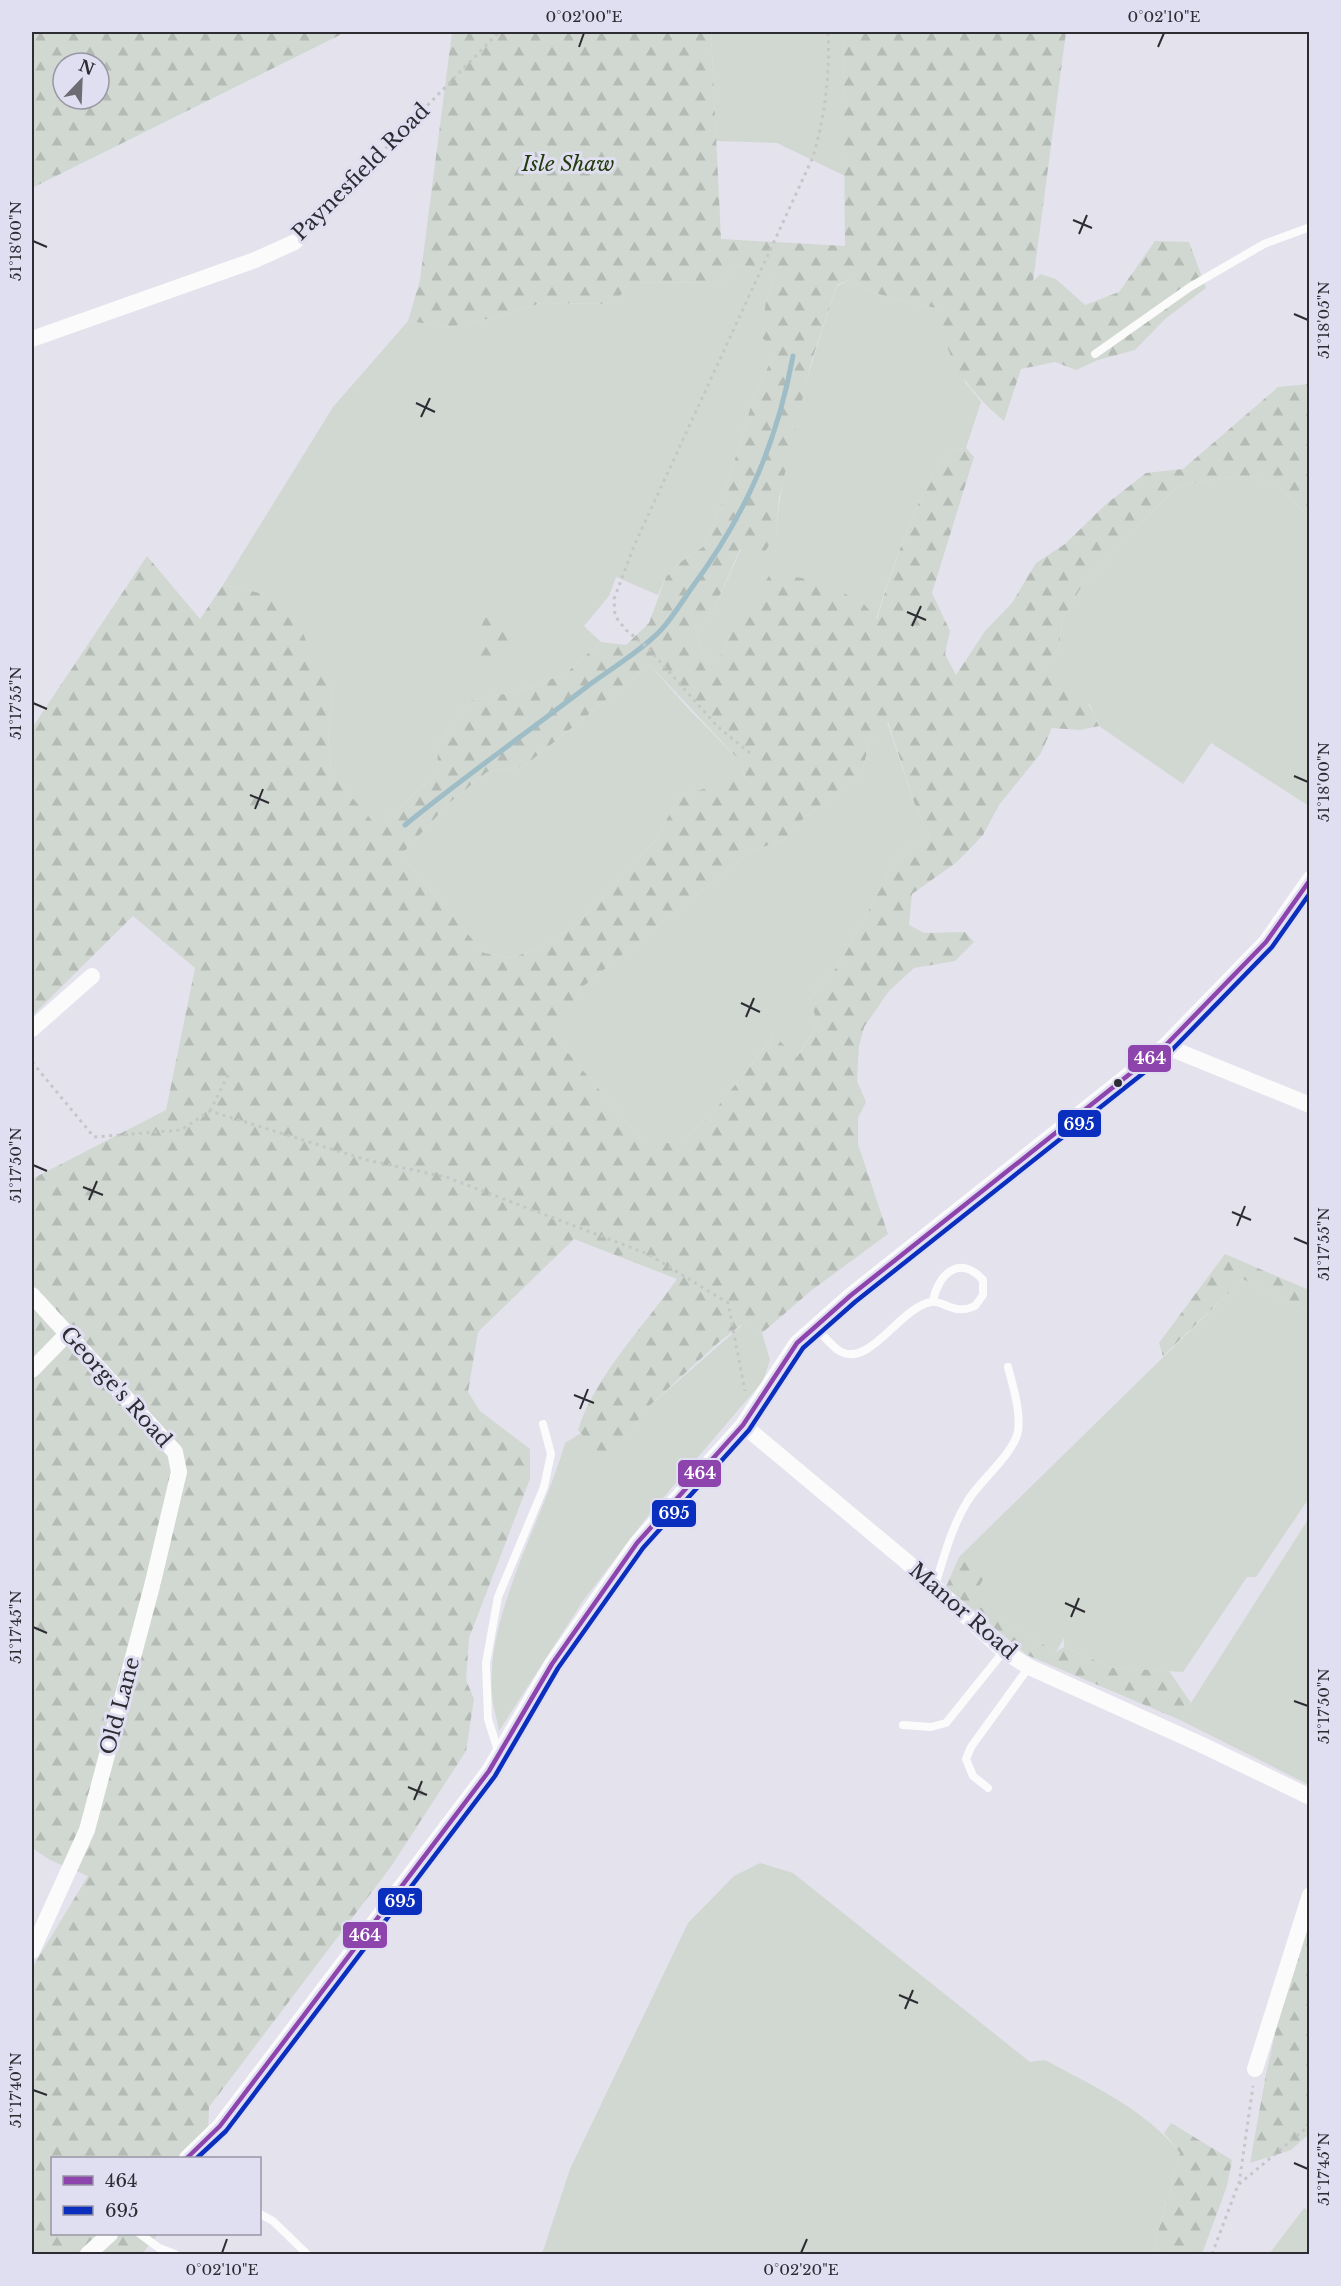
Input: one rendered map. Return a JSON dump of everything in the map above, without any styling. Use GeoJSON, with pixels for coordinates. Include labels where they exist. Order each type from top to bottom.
{"type":"FeatureCollection","features":[{"type":"Feature","properties":{"kind":"street","name":"Paynesfield Road"},"geometry":{"type":"LineString","coordinates":[[32,339],[255,260],[295,242]]}},
{"type":"Feature","properties":{"kind":"street"},"geometry":{"type":"LineString","coordinates":[[188,2157],[220,2126],[489,1771],[552,1664],[637,1543],[743,1425],[797,1343],[850,1296],[1164,1046],[1266,942],[1310,879]]}},
{"type":"Feature","properties":{"kind":"street"},"geometry":{"type":"LineString","coordinates":[[32,1029],[92,976]]}},
{"type":"Feature","properties":{"kind":"street"},"geometry":{"type":"LineString","coordinates":[[1164,1046],[1310,1105]]}},
{"type":"Feature","properties":{"kind":"street","name":"George's Road"},"geometry":{"type":"LineString","coordinates":[[32,1295],[175,1452]]}},
{"type":"Feature","properties":{"kind":"street"},"geometry":{"type":"LineString","coordinates":[[32,1370],[67,1334]]}},
{"type":"Feature","properties":{"kind":"street","name":"Manor Road"},"geometry":{"type":"LineString","coordinates":[[743,1425],[907,1562],[1004,1651],[1029,1667],[1200,1744],[1310,1797]]}},
{"type":"Feature","properties":{"kind":"street","name":"Old Lane"},"geometry":{"type":"LineString","coordinates":[[32,1951],[87,1830],[149,1597],[179,1472],[175,1452]]}},
{"type":"Feature","properties":{"kind":"street"},"geometry":{"type":"LineString","coordinates":[[1255,2069],[1310,1895]]}},
{"type":"Feature","properties":{"kind":"street"},"geometry":{"type":"LineString","coordinates":[[88,2254],[109,2235]]}},
{"type":"Feature","properties":{"kind":"lane"},"geometry":{"type":"LineString","coordinates":[[1095,354],[1199,282],[1263,244],[1310,227]]}},
{"type":"Feature","properties":{"kind":"lane"},"geometry":{"type":"LineString","coordinates":[[815,1327],[838,1350],[858,1354],[867,1352],[905,1316],[933,1301],[938,1283],[950,1271],[961,1268],[972,1270],[983,1280],[985,1286],[981,1298],[971,1308],[953,1309],[933,1301]]}},
{"type":"Feature","properties":{"kind":"lane"},"geometry":{"type":"LineString","coordinates":[[934,1589],[952,1534],[967,1502],[1013,1445],[1018,1432],[1016,1404],[1008,1367]]}},
{"type":"Feature","properties":{"kind":"lane"},"geometry":{"type":"LineString","coordinates":[[499,1754],[488,1719],[486,1663],[498,1597],[544,1487],[551,1454],[543,1424]]}},
{"type":"Feature","properties":{"kind":"lane"},"geometry":{"type":"LineString","coordinates":[[903,1725],[931,1727],[946,1723],[1004,1651]]}},
{"type":"Feature","properties":{"kind":"lane"},"geometry":{"type":"LineString","coordinates":[[988,1788],[973,1776],[966,1759],[971,1747],[1029,1667]]}},
{"type":"Feature","properties":{"kind":"lane"},"geometry":{"type":"LineString","coordinates":[[261,2215],[273,2221],[307,2254]]}},
{"type":"Feature","properties":{"kind":"lane"},"geometry":{"type":"LineString","coordinates":[[141,2235],[159,2248],[176,2254]]}},
{"type":"Feature","properties":{"kind":"path","name":"Paynesfield Road"},"geometry":{"type":"LineString","coordinates":[[295,242],[499,32]]}},
{"type":"Feature","properties":{"kind":"path"},"geometry":{"type":"LineString","coordinates":[[750,753],[718,728],[647,647],[626,630],[615,616],[614,599],[634,546],[813,157],[826,105],[828,32]]}},
{"type":"Feature","properties":{"kind":"path"},"geometry":{"type":"LineString","coordinates":[[32,1062],[94,1137],[181,1130],[210,1111],[228,1075]]}},
{"type":"Feature","properties":{"kind":"path"},"geometry":{"type":"LineString","coordinates":[[210,1111],[368,1160],[446,1177],[648,1254],[728,1303],[743,1390],[760,1401]]}},
{"type":"Feature","properties":{"kind":"path"},"geometry":{"type":"LineString","coordinates":[[1212,2254],[1238,2186],[1255,2069]]}},
{"type":"Feature","properties":{"kind":"path"},"geometry":{"type":"LineString","coordinates":[[1238,2186],[1310,2126]]}},
{"type":"Feature","properties":{"kind":"green space"},"geometry":{"type":"Polygon","coordinates":[[[32,32],[346,32],[32,188],[32,32]]]}},
{"type":"Feature","properties":{"kind":"green space","name":"Isle Shaw"},"geometry":{"type":"Polygon","coordinates":[[[452,32],[711,32],[721,239],[845,246],[843,32],[1066,32],[1033,282],[1040,274],[1056,279],[1085,305],[1119,292],[1155,241],[1189,242],[1206,288],[1165,319],[1135,350],[1098,360],[1076,370],[1055,362],[1021,369],[1004,421],[975,393],[952,359],[943,333],[946,310],[884,296],[851,279],[837,285],[811,363],[779,498],[776,534],[763,555],[740,549],[714,609],[695,638],[707,658],[718,662],[730,635],[771,573],[820,581],[863,603],[877,619],[898,555],[919,503],[942,462],[957,449],[966,448],[974,457],[932,593],[950,631],[945,654],[956,675],[985,631],[1012,603],[1036,563],[1065,544],[1105,505],[1146,473],[1183,469],[1278,387],[1309,384],[1309,517],[1277,486],[1250,476],[1222,478],[1178,486],[1084,582],[1062,620],[1059,649],[1040,666],[1076,689],[1088,704],[1099,726],[1080,730],[1052,728],[1041,753],[999,805],[983,835],[957,862],[912,894],[909,925],[924,933],[965,932],[974,942],[955,961],[914,968],[889,991],[864,1027],[859,1046],[857,1081],[866,1102],[858,1118],[858,1144],[888,1234],[812,1290],[762,1333],[745,1322],[719,1342],[646,1409],[608,1464],[578,1430],[596,1390],[608,1371],[677,1279],[574,1239],[478,1332],[468,1392],[480,1411],[530,1449],[530,1479],[469,1638],[466,1680],[474,1699],[466,1751],[390,1868],[209,2107],[207,2157],[51,2157],[51,2235],[157,2235],[142,2254],[32,2254],[32,1968],[88,1876],[50,1860],[32,1848],[32,1179],[166,1110],[195,968],[133,916],[32,1016],[32,728],[147,556],[200,619],[223,585],[265,594],[302,631],[317,666],[333,691],[328,735],[331,773],[375,824],[386,819],[437,774],[438,745],[469,701],[518,691],[565,674],[601,642],[626,645],[649,623],[666,577],[682,561],[703,547],[720,509],[754,396],[775,353],[761,336],[766,301],[774,282],[767,272],[738,264],[723,283],[629,282],[615,304],[541,303],[500,316],[451,327],[408,321],[420,280],[452,32]],[[650,665],[523,767],[487,772],[449,803],[401,855],[484,953],[512,958],[549,944],[594,908],[653,843],[681,795],[745,778],[741,762],[650,665]],[[888,722],[868,747],[862,773],[805,817],[784,840],[751,851],[580,989],[553,1035],[644,1143],[682,1143],[715,1110],[774,1036],[797,1057],[818,1024],[809,998],[839,965],[895,861],[912,844],[930,838],[915,805],[888,722]]]}},
{"type":"Feature","properties":{"kind":"green space"},"geometry":{"type":"Polygon","coordinates":[[[711,32],[843,32],[845,176],[777,143],[716,141],[711,32]]]}},
{"type":"Feature","properties":{"kind":"green space"},"geometry":{"type":"Polygon","coordinates":[[[738,264],[767,272],[774,282],[766,301],[775,353],[754,396],[720,509],[703,547],[682,561],[666,577],[658,595],[616,577],[609,596],[584,626],[601,642],[565,674],[518,691],[469,701],[438,745],[437,774],[386,819],[375,825],[331,773],[328,735],[333,691],[265,594],[223,585],[333,407],[408,321],[451,327],[500,316],[541,303],[615,304],[629,282],[723,283],[738,264]]]}},
{"type":"Feature","properties":{"kind":"green space"},"geometry":{"type":"Polygon","coordinates":[[[851,279],[884,296],[946,310],[965,382],[981,402],[966,448],[953,451],[930,480],[908,529],[876,619],[730,635],[718,662],[707,658],[695,638],[714,609],[741,549],[776,534],[791,439],[808,377],[837,286],[851,279]]]}},
{"type":"Feature","properties":{"kind":"green space"},"geometry":{"type":"Polygon","coordinates":[[[1250,476],[1277,486],[1309,517],[1309,806],[1211,743],[1183,784],[1099,726],[1090,705],[1040,666],[1059,649],[1062,620],[1084,582],[1178,486],[1222,478],[1250,476]]]}},
{"type":"Feature","properties":{"kind":"green space"},"geometry":{"type":"Polygon","coordinates":[[[502,614],[517,634],[482,667],[470,662],[473,646],[485,618],[502,614]]]}},
{"type":"Feature","properties":{"kind":"green space"},"geometry":{"type":"Polygon","coordinates":[[[650,665],[741,762],[745,779],[681,795],[653,843],[594,908],[549,944],[512,958],[484,953],[401,855],[449,803],[487,772],[523,767],[650,665]]]}},
{"type":"Feature","properties":{"kind":"green space"},"geometry":{"type":"Polygon","coordinates":[[[887,722],[915,805],[930,838],[912,844],[895,861],[839,965],[809,998],[818,1024],[796,1058],[773,1037],[715,1110],[682,1143],[644,1143],[552,1034],[580,989],[751,851],[784,840],[805,817],[862,773],[868,747],[887,722]]]}},
{"type":"Feature","properties":{"kind":"green space"},"geometry":{"type":"Polygon","coordinates":[[[1225,1254],[1309,1290],[1309,1311],[1243,1279],[1163,1356],[1159,1343],[1225,1254]]]}},
{"type":"Feature","properties":{"kind":"green space"},"geometry":{"type":"Polygon","coordinates":[[[1243,1279],[1309,1311],[1309,1498],[1256,1577],[1247,1577],[1183,1672],[1113,1668],[1064,1647],[1064,1638],[1056,1652],[969,1601],[983,1578],[959,1557],[1243,1279]]]}},
{"type":"Feature","properties":{"kind":"green space"},"geometry":{"type":"Polygon","coordinates":[[[742,1320],[762,1333],[770,1360],[763,1381],[651,1512],[583,1601],[499,1731],[492,1695],[492,1664],[498,1632],[506,1600],[565,1443],[581,1433],[608,1463],[646,1409],[741,1326],[742,1320]]]}},
{"type":"Feature","properties":{"kind":"green space"},"geometry":{"type":"Polygon","coordinates":[[[1309,1518],[1309,1785],[1180,1720],[1309,1518]]]}},
{"type":"Feature","properties":{"kind":"green space"},"geometry":{"type":"Polygon","coordinates":[[[959,1557],[984,1578],[970,1601],[1056,1652],[1064,1647],[1113,1668],[1169,1671],[1191,1703],[1180,1720],[1027,1655],[946,1587],[959,1557]]]}},
{"type":"Feature","properties":{"kind":"green space"},"geometry":{"type":"Polygon","coordinates":[[[760,1863],[793,1873],[1030,2062],[1045,2060],[1100,2089],[1135,2111],[1166,2137],[1180,2153],[1152,2254],[542,2254],[570,2169],[688,1923],[734,1876],[760,1863]]]}},
{"type":"Feature","properties":{"kind":"green space"},"geometry":{"type":"Polygon","coordinates":[[[1309,1880],[1309,2134],[1291,2150],[1250,2163],[1266,2074],[1309,1880]]]}},
{"type":"Feature","properties":{"kind":"green space"},"geometry":{"type":"Polygon","coordinates":[[[1171,2123],[1232,2160],[1227,2186],[1202,2254],[1152,2254],[1180,2153],[1164,2133],[1171,2123]]]}},
{"type":"Feature","properties":{"kind":"green space"},"geometry":{"type":"Polygon","coordinates":[[[1304,2208],[1309,2211],[1309,2254],[1269,2254],[1304,2208]]]}},
{"type":"Feature","properties":{"kind":"waterway"},"geometry":{"type":"LineString","coordinates":[[405,825],[635,652],[665,625],[712,559],[744,505],[778,419],[793,356]]}},
{"type":"Feature","properties":{"kind":"transit line","name":"464"},"geometry":{"type":"LineString","coordinates":[[188,2157],[220,2126],[489,1771],[552,1664],[637,1543],[743,1425],[797,1343],[850,1296],[1165,1046],[1266,942],[1310,880]]}},
{"type":"Feature","properties":{"kind":"transit line","name":"695"},"geometry":{"type":"LineString","coordinates":[[198,2157],[226,2131],[495,1776],[558,1668],[643,1548],[749,1430],[803,1348],[855,1302],[1170,1052],[1272,947],[1310,893]]}}]}
